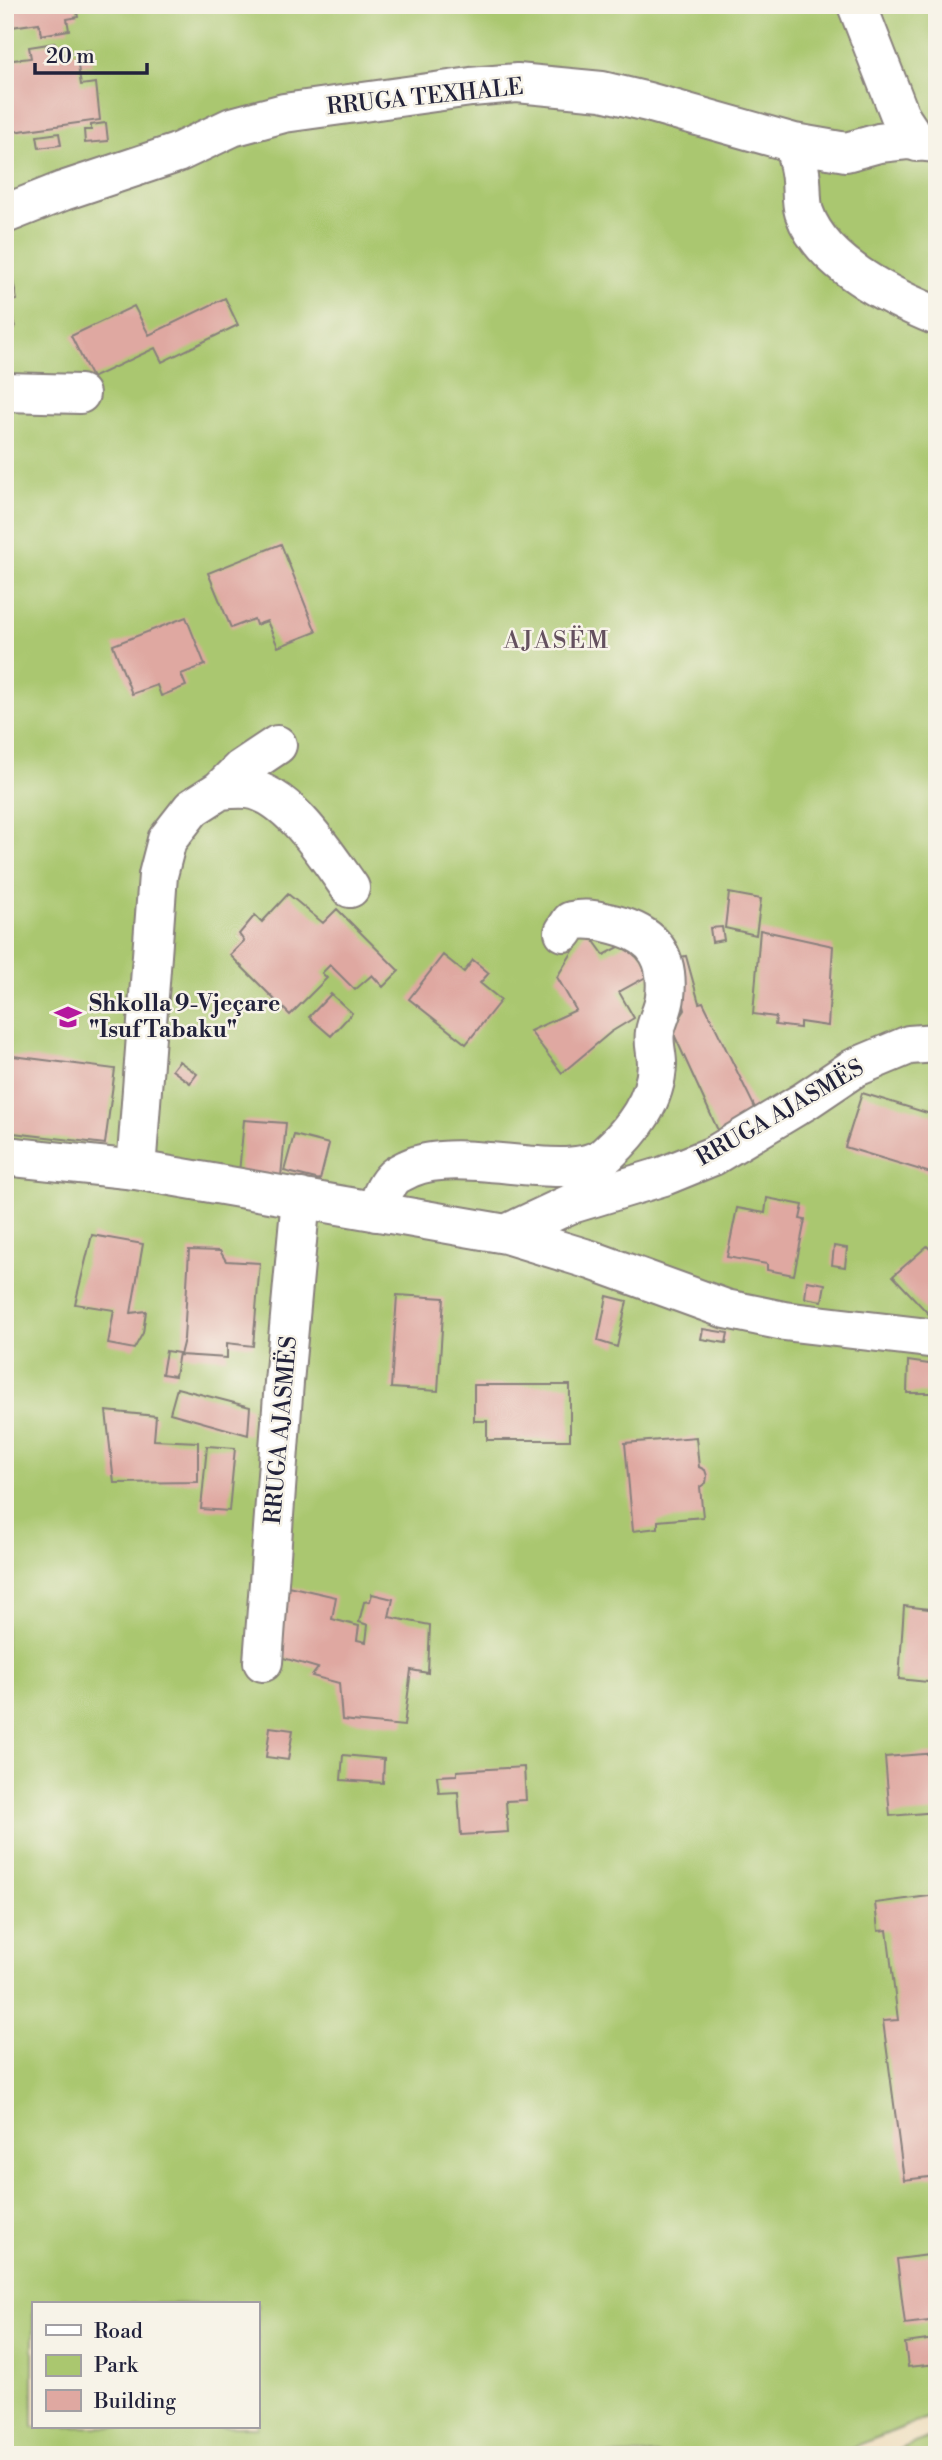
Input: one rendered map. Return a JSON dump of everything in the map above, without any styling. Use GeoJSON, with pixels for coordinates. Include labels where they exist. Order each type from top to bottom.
{"type":"FeatureCollection","features":[{"type":"Feature","properties":{"kind":"street"},"geometry":{"type":"LineString","coordinates":[[857,5],[901,118],[927,142]]}},
{"type":"Feature","properties":{"kind":"street","name":"RRUGA TEXHALE"},"geometry":{"type":"LineString","coordinates":[[5,214],[63,191],[177,153],[232,127],[284,113],[517,83],[602,91],[793,143],[846,152],[879,143],[927,142]]}},
{"type":"Feature","properties":{"kind":"street"},"geometry":{"type":"LineString","coordinates":[[793,143],[801,177],[803,210],[813,233],[836,258],[874,286],[937,316]]}},
{"type":"Feature","properties":{"kind":"street"},"geometry":{"type":"LineString","coordinates":[[5,392],[80,394]]}},
{"type":"Feature","properties":{"kind":"street"},"geometry":{"type":"LineString","coordinates":[[136,1170],[158,875],[167,840],[192,808],[220,790],[241,769],[277,745]]}},
{"type":"Feature","properties":{"kind":"street"},"geometry":{"type":"LineString","coordinates":[[220,790],[248,789],[268,795],[302,823],[350,888]]}},
{"type":"Feature","properties":{"kind":"street"},"geometry":{"type":"LineString","coordinates":[[376,1212],[383,1189],[394,1176],[420,1164],[451,1160],[488,1160],[575,1167],[604,1157],[631,1131],[652,1093],[655,1077],[655,1033],[666,996],[662,960],[656,946],[644,935],[604,922],[584,918],[571,921],[564,932]]}},
{"type":"Feature","properties":{"kind":"street","name":"RRUGA AJASMËS"},"geometry":{"type":"LineString","coordinates":[[506,1234],[568,1205],[664,1176],[713,1156],[854,1068],[909,1045],[937,1043]]}},
{"type":"Feature","properties":{"kind":"street"},"geometry":{"type":"LineString","coordinates":[[5,1156],[136,1170],[506,1234],[592,1260],[726,1309],[784,1321],[937,1339]]}},
{"type":"Feature","properties":{"kind":"street","name":"RRUGA AJASMËS"},"geometry":{"type":"LineString","coordinates":[[263,1662],[284,1382],[302,1198]]}},
{"type":"Feature","properties":{"kind":"green space"},"geometry":{"type":"Polygon","coordinates":[[[5,5],[937,5],[937,2414],[833,2455],[5,2455],[5,5]]]}},
{"type":"Feature","properties":{"kind":"green space"},"geometry":{"type":"Polygon","coordinates":[[[937,2434],[937,2455],[886,2455],[937,2434]]]}},
{"type":"Feature","properties":{"kind":"building"},"geometry":{"type":"Polygon","coordinates":[[[5,5],[76,5],[78,17],[67,19],[69,30],[41,35],[39,23],[5,28],[5,5]]]}},
{"type":"Feature","properties":{"kind":"building"},"geometry":{"type":"Polygon","coordinates":[[[55,43],[57,55],[90,50],[92,64],[78,66],[81,85],[96,83],[100,120],[12,132],[5,61],[31,58],[29,47],[55,43]]]}},
{"type":"Feature","properties":{"kind":"building"},"geometry":{"type":"Polygon","coordinates":[[[106,123],[108,141],[85,143],[84,130],[91,130],[91,125],[106,123]]]}},
{"type":"Feature","properties":{"kind":"building"},"geometry":{"type":"Polygon","coordinates":[[[59,133],[61,145],[39,148],[37,136],[59,133]]]}},
{"type":"Feature","properties":{"kind":"building"},"geometry":{"type":"Polygon","coordinates":[[[11,271],[17,300],[10,301],[15,328],[5,330],[5,272],[11,271]]]}},
{"type":"Feature","properties":{"kind":"building"},"geometry":{"type":"Polygon","coordinates":[[[225,298],[238,325],[162,362],[155,348],[92,378],[71,336],[134,306],[149,335],[225,298]]]}},
{"type":"Feature","properties":{"kind":"building"},"geometry":{"type":"Polygon","coordinates":[[[281,544],[316,632],[278,647],[267,621],[256,625],[254,619],[231,628],[208,573],[281,544]]]}},
{"type":"Feature","properties":{"kind":"building"},"geometry":{"type":"Polygon","coordinates":[[[186,617],[205,665],[181,674],[186,686],[161,696],[157,685],[132,694],[113,645],[186,617]]]}},
{"type":"Feature","properties":{"kind":"building"},"geometry":{"type":"Polygon","coordinates":[[[729,893],[761,899],[756,935],[725,928],[729,893]]]}},
{"type":"Feature","properties":{"kind":"building"},"geometry":{"type":"Polygon","coordinates":[[[288,894],[323,923],[337,909],[399,971],[383,987],[372,975],[355,990],[330,965],[322,973],[327,978],[290,1015],[230,955],[244,941],[239,934],[255,915],[262,922],[288,894]]]}},
{"type":"Feature","properties":{"kind":"building"},"geometry":{"type":"Polygon","coordinates":[[[722,927],[724,940],[712,942],[710,928],[722,927]]]}},
{"type":"Feature","properties":{"kind":"building"},"geometry":{"type":"Polygon","coordinates":[[[586,930],[604,955],[632,940],[655,972],[619,992],[634,1018],[611,1032],[562,1073],[530,1031],[576,1010],[557,977],[586,930]]]}},
{"type":"Feature","properties":{"kind":"building"},"geometry":{"type":"Polygon","coordinates":[[[760,930],[833,946],[828,1026],[800,1022],[800,1028],[775,1025],[776,1017],[753,1014],[760,930]]]}},
{"type":"Feature","properties":{"kind":"building"},"geometry":{"type":"Polygon","coordinates":[[[443,955],[464,972],[473,960],[489,973],[480,983],[501,1000],[466,1044],[409,999],[443,955]]]}},
{"type":"Feature","properties":{"kind":"building"},"geometry":{"type":"Polygon","coordinates":[[[686,956],[699,1003],[703,1002],[759,1116],[721,1137],[672,1030],[685,1010],[674,958],[686,956]]]}},
{"type":"Feature","properties":{"kind":"building"},"geometry":{"type":"Polygon","coordinates":[[[331,994],[352,1013],[331,1036],[309,1017],[331,994]]]}},
{"type":"Feature","properties":{"kind":"building"},"geometry":{"type":"Polygon","coordinates":[[[5,1055],[115,1069],[105,1144],[5,1132],[5,1055]]]}},
{"type":"Feature","properties":{"kind":"building"},"geometry":{"type":"Polygon","coordinates":[[[179,1061],[197,1074],[190,1083],[172,1070],[179,1061]]]}},
{"type":"Feature","properties":{"kind":"building"},"geometry":{"type":"Polygon","coordinates":[[[862,1093],[937,1116],[937,1175],[845,1147],[862,1093]]]}},
{"type":"Feature","properties":{"kind":"building"},"geometry":{"type":"Polygon","coordinates":[[[244,1120],[286,1123],[281,1177],[239,1173],[244,1120]]]}},
{"type":"Feature","properties":{"kind":"building"},"geometry":{"type":"Polygon","coordinates":[[[294,1135],[329,1144],[320,1180],[284,1171],[294,1135]]]}},
{"type":"Feature","properties":{"kind":"building"},"geometry":{"type":"Polygon","coordinates":[[[767,1198],[803,1205],[800,1219],[805,1220],[794,1275],[767,1270],[767,1264],[727,1257],[737,1208],[765,1213],[767,1198]]]}},
{"type":"Feature","properties":{"kind":"building"},"geometry":{"type":"Polygon","coordinates":[[[92,1235],[143,1244],[131,1313],[146,1311],[143,1333],[134,1349],[108,1344],[114,1310],[75,1304],[92,1235]]]}},
{"type":"Feature","properties":{"kind":"building"},"geometry":{"type":"Polygon","coordinates":[[[834,1246],[847,1248],[845,1267],[832,1265],[834,1246]]]}},
{"type":"Feature","properties":{"kind":"building"},"geometry":{"type":"Polygon","coordinates":[[[927,1246],[937,1256],[937,1323],[893,1276],[927,1246]]]}},
{"type":"Feature","properties":{"kind":"building"},"geometry":{"type":"Polygon","coordinates":[[[189,1250],[220,1251],[226,1261],[260,1263],[253,1346],[227,1343],[227,1358],[180,1355],[184,1339],[189,1250]]]}},
{"type":"Feature","properties":{"kind":"building"},"geometry":{"type":"Polygon","coordinates":[[[807,1281],[825,1284],[822,1301],[805,1298],[807,1281]]]}},
{"type":"Feature","properties":{"kind":"building"},"geometry":{"type":"Polygon","coordinates":[[[397,1295],[444,1298],[438,1391],[391,1388],[397,1295]]]}},
{"type":"Feature","properties":{"kind":"building"},"geometry":{"type":"Polygon","coordinates":[[[607,1296],[627,1301],[617,1347],[598,1341],[607,1296]]]}},
{"type":"Feature","properties":{"kind":"building"},"geometry":{"type":"Polygon","coordinates":[[[703,1329],[728,1333],[726,1343],[701,1339],[703,1329]]]}},
{"type":"Feature","properties":{"kind":"building"},"geometry":{"type":"Polygon","coordinates":[[[166,1351],[179,1353],[175,1376],[162,1374],[166,1351]]]}},
{"type":"Feature","properties":{"kind":"building"},"geometry":{"type":"Polygon","coordinates":[[[908,1361],[936,1365],[932,1393],[907,1393],[908,1361]]]}},
{"type":"Feature","properties":{"kind":"building"},"geometry":{"type":"Polygon","coordinates":[[[474,1385],[570,1385],[570,1440],[487,1440],[487,1421],[474,1421],[474,1385]]]}},
{"type":"Feature","properties":{"kind":"building"},"geometry":{"type":"Polygon","coordinates":[[[177,1388],[250,1407],[248,1435],[170,1413],[177,1388]]]}},
{"type":"Feature","properties":{"kind":"building"},"geometry":{"type":"Polygon","coordinates":[[[106,1411],[156,1416],[154,1440],[198,1442],[198,1482],[114,1483],[106,1411]]]}},
{"type":"Feature","properties":{"kind":"building"},"geometry":{"type":"Polygon","coordinates":[[[696,1437],[699,1467],[705,1470],[707,1476],[706,1483],[700,1487],[703,1517],[658,1521],[658,1528],[633,1531],[625,1443],[696,1437]]]}},
{"type":"Feature","properties":{"kind":"building"},"geometry":{"type":"Polygon","coordinates":[[[207,1446],[235,1448],[229,1511],[201,1509],[207,1446]]]}},
{"type":"Feature","properties":{"kind":"building"},"geometry":{"type":"Polygon","coordinates":[[[275,1583],[336,1597],[332,1619],[359,1626],[357,1640],[366,1642],[368,1625],[359,1622],[364,1602],[370,1601],[372,1594],[393,1599],[389,1617],[430,1625],[428,1673],[411,1670],[404,1726],[342,1720],[339,1683],[312,1676],[318,1668],[273,1655],[275,1583]]]}},
{"type":"Feature","properties":{"kind":"building"},"geometry":{"type":"Polygon","coordinates":[[[904,1606],[937,1610],[937,1683],[899,1679],[904,1606]]]}},
{"type":"Feature","properties":{"kind":"building"},"geometry":{"type":"Polygon","coordinates":[[[270,1727],[293,1730],[288,1760],[266,1757],[270,1727]]]}},
{"type":"Feature","properties":{"kind":"building"},"geometry":{"type":"Polygon","coordinates":[[[937,1753],[937,1812],[890,1816],[885,1757],[937,1753]]]}},
{"type":"Feature","properties":{"kind":"building"},"geometry":{"type":"Polygon","coordinates":[[[343,1755],[384,1759],[383,1783],[341,1780],[343,1755]]]}},
{"type":"Feature","properties":{"kind":"building"},"geometry":{"type":"Polygon","coordinates":[[[524,1767],[526,1800],[506,1801],[508,1832],[461,1835],[458,1792],[439,1793],[437,1776],[457,1775],[457,1771],[524,1767]]]}},
{"type":"Feature","properties":{"kind":"building"},"geometry":{"type":"Polygon","coordinates":[[[937,1895],[937,2176],[904,2180],[883,2021],[898,2020],[887,1930],[878,1931],[875,1903],[937,1895]]]}},
{"type":"Feature","properties":{"kind":"building"},"geometry":{"type":"Polygon","coordinates":[[[937,2254],[937,2320],[905,2324],[897,2259],[937,2254]]]}},
{"type":"Feature","properties":{"kind":"building"},"geometry":{"type":"Polygon","coordinates":[[[935,2339],[937,2364],[908,2367],[905,2343],[935,2339]]]}},
{"type":"Feature","properties":{"kind":"place","name":"Shkolla 9-Vjeçare \"Isuf Tabaku\""},"geometry":{"type":"Point","coordinates":[68,1017]}},
{"type":"Feature","properties":{"kind":"district","name":"AJASËM"},"geometry":{"type":"Point","coordinates":[557,641]}}]}
